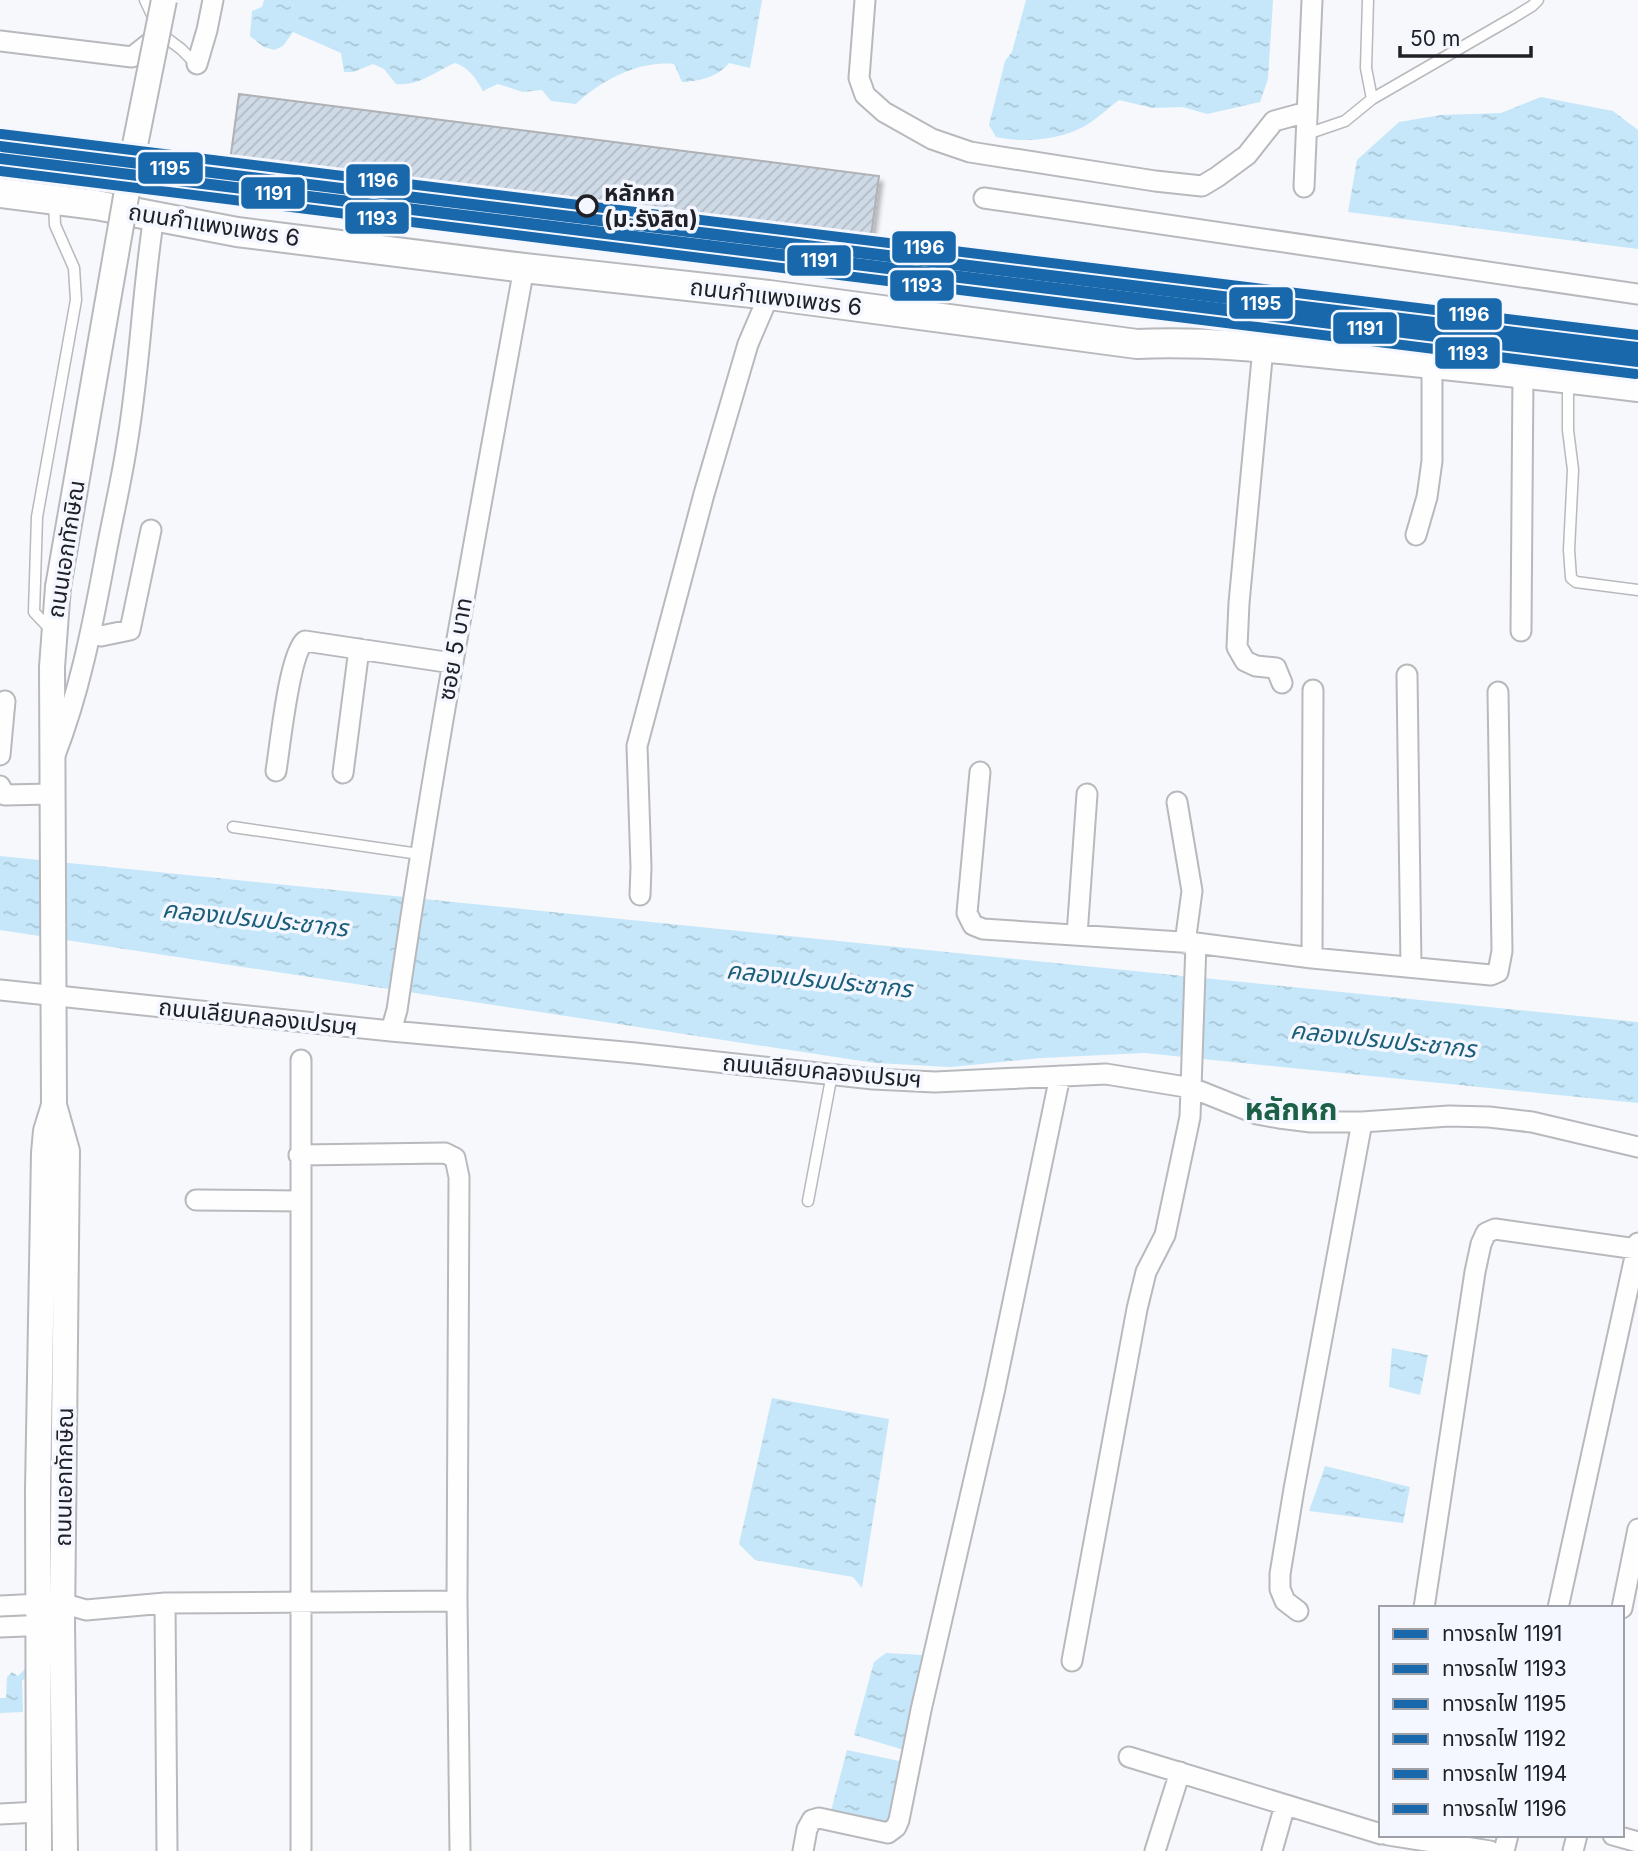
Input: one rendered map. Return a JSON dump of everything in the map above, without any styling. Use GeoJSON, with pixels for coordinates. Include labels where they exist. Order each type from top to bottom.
{"type":"FeatureCollection","features":[{"type":"Feature","properties":{"kind":"main road","name":"ถนนกำแพงเพชร 6"},"geometry":{"type":"LineString","coordinates":[[0,193],[155,216],[236,232],[769,295],[1137,344],[1171,342],[1263,348],[1432,363],[1638,387]]}},
{"type":"Feature","properties":{"kind":"street","name":"ถนนเอกทักษิณ"},"geometry":{"type":"LineString","coordinates":[[65,1851],[57,1614],[66,1151],[54,1105],[51,794],[53,633],[58,587],[133,158],[164,0]]}},
{"type":"Feature","properties":{"kind":"street"},"geometry":{"type":"LineString","coordinates":[[197,64],[213,0]]}},
{"type":"Feature","properties":{"kind":"street"},"geometry":{"type":"LineString","coordinates":[[865,0],[859,78],[865,95],[884,112],[932,139],[970,152],[1202,186],[1247,155],[1274,121],[1307,112]]}},
{"type":"Feature","properties":{"kind":"street"},"geometry":{"type":"LineString","coordinates":[[1304,187],[1312,0]]}},
{"type":"Feature","properties":{"kind":"street"},"geometry":{"type":"LineString","coordinates":[[0,41],[132,57],[161,34]]}},
{"type":"Feature","properties":{"kind":"street"},"geometry":{"type":"LineString","coordinates":[[984,198],[1638,293]]}},
{"type":"Feature","properties":{"kind":"street"},"geometry":{"type":"LineString","coordinates":[[51,765],[71,711],[90,634],[127,444],[144,301],[145,271],[155,216]]}},
{"type":"Feature","properties":{"kind":"street","name":"ซอย 5 บาท"},"geometry":{"type":"LineString","coordinates":[[391,1031],[397,1010],[419,854],[452,663],[524,268]]}},
{"type":"Feature","properties":{"kind":"street"},"geometry":{"type":"LineString","coordinates":[[640,895],[637,746],[704,494],[748,344],[769,295]]}},
{"type":"Feature","properties":{"kind":"street"},"geometry":{"type":"LineString","coordinates":[[1263,348],[1237,647],[1245,661],[1256,666],[1276,668],[1282,683]]}},
{"type":"Feature","properties":{"kind":"street"},"geometry":{"type":"LineString","coordinates":[[1416,535],[1427,497],[1432,461],[1432,363]]}},
{"type":"Feature","properties":{"kind":"street"},"geometry":{"type":"LineString","coordinates":[[1521,631],[1524,373]]}},
{"type":"Feature","properties":{"kind":"street"},"geometry":{"type":"LineString","coordinates":[[90,634],[101,636],[130,629],[151,530]]}},
{"type":"Feature","properties":{"kind":"street"},"geometry":{"type":"LineString","coordinates":[[276,771],[293,665],[300,646],[306,641],[452,663]]}},
{"type":"Feature","properties":{"kind":"street"},"geometry":{"type":"LineString","coordinates":[[343,773],[359,649]]}},
{"type":"Feature","properties":{"kind":"street"},"geometry":{"type":"LineString","coordinates":[[1407,675],[1410,967]]}},
{"type":"Feature","properties":{"kind":"street"},"geometry":{"type":"LineString","coordinates":[[1312,958],[1313,690]]}},
{"type":"Feature","properties":{"kind":"street"},"geometry":{"type":"LineString","coordinates":[[980,772],[967,913],[973,925],[983,929],[1077,935],[1491,975],[1498,972],[1501,965],[1498,692]]}},
{"type":"Feature","properties":{"kind":"street"},"geometry":{"type":"LineString","coordinates":[[0,755],[5,701]]}},
{"type":"Feature","properties":{"kind":"street"},"geometry":{"type":"LineString","coordinates":[[2,792],[51,794]]}},
{"type":"Feature","properties":{"kind":"street"},"geometry":{"type":"LineString","coordinates":[[1077,935],[1087,794]]}},
{"type":"Feature","properties":{"kind":"street"},"geometry":{"type":"LineString","coordinates":[[1072,1661],[1137,1309],[1146,1272],[1165,1235],[1189,1117],[1192,1088],[1192,891],[1177,802]]}},
{"type":"Feature","properties":{"kind":"street","name":"ถนนเลียบคลองเปรมฯ"},"geometry":{"type":"LineString","coordinates":[[0,990],[391,1031],[935,1082],[1106,1074],[1192,1088],[1257,1114],[1311,1122],[1489,1116],[1532,1122],[1638,1147]]}},
{"type":"Feature","properties":{"kind":"street"},"geometry":{"type":"LineString","coordinates":[[301,1059],[301,1851]]}},
{"type":"Feature","properties":{"kind":"street"},"geometry":{"type":"LineString","coordinates":[[803,1851],[812,1820],[819,1818],[888,1833],[896,1827],[899,1820],[921,1710],[994,1393],[1060,1076]]}},
{"type":"Feature","properties":{"kind":"street"},"geometry":{"type":"LineString","coordinates":[[1298,1611],[1285,1601],[1280,1589],[1280,1574],[1362,1122]]}},
{"type":"Feature","properties":{"kind":"street"},"geometry":{"type":"LineString","coordinates":[[299,1155],[445,1153],[455,1158],[459,1177],[457,1601],[460,1851]]}},
{"type":"Feature","properties":{"kind":"street"},"geometry":{"type":"LineString","coordinates":[[196,1200],[301,1201]]}},
{"type":"Feature","properties":{"kind":"street"},"geometry":{"type":"LineString","coordinates":[[1424,1606],[1475,1272],[1486,1233],[1495,1229],[1637,1246],[1558,1606]]}},
{"type":"Feature","properties":{"kind":"street"},"geometry":{"type":"LineString","coordinates":[[1622,1606],[1638,1529]]}},
{"type":"Feature","properties":{"kind":"street"},"geometry":{"type":"LineString","coordinates":[[0,1627],[57,1614],[165,1603],[457,1601]]}},
{"type":"Feature","properties":{"kind":"street"},"geometry":{"type":"LineString","coordinates":[[165,1603],[167,1851]]}},
{"type":"Feature","properties":{"kind":"street"},"geometry":{"type":"LineString","coordinates":[[0,1606],[57,1614]]}},
{"type":"Feature","properties":{"kind":"street","name":"ถนนเอกทักษิณ"},"geometry":{"type":"LineString","coordinates":[[39,1851],[38,1812],[57,1614]]}},
{"type":"Feature","properties":{"kind":"street"},"geometry":{"type":"LineString","coordinates":[[1129,1757],[1379,1833]]}},
{"type":"Feature","properties":{"kind":"street"},"geometry":{"type":"LineString","coordinates":[[1155,1851],[1180,1772]]}},
{"type":"Feature","properties":{"kind":"street"},"geometry":{"type":"LineString","coordinates":[[1272,1851],[1285,1805]]}},
{"type":"Feature","properties":{"kind":"street"},"geometry":{"type":"LineString","coordinates":[[0,1814],[65,1811]]}},
{"type":"Feature","properties":{"kind":"street"},"geometry":{"type":"LineString","coordinates":[[1402,1837],[1490,1851]]}},
{"type":"Feature","properties":{"kind":"street"},"geometry":{"type":"LineString","coordinates":[[1620,1837],[1638,1842]]}},
{"type":"Feature","properties":{"kind":"lane"},"geometry":{"type":"LineString","coordinates":[[145,0],[161,34],[197,64]]}},
{"type":"Feature","properties":{"kind":"lane"},"geometry":{"type":"LineString","coordinates":[[1368,0],[1366,68],[1372,99]]}},
{"type":"Feature","properties":{"kind":"lane"},"geometry":{"type":"LineString","coordinates":[[1307,134],[1345,121],[1372,99],[1514,17],[1538,0]]}},
{"type":"Feature","properties":{"kind":"lane"},"geometry":{"type":"LineString","coordinates":[[53,633],[34,612],[37,517],[76,300],[74,268],[55,225],[54,200]]}},
{"type":"Feature","properties":{"kind":"lane"},"geometry":{"type":"LineString","coordinates":[[1568,378],[1573,470],[1569,570],[1571,578],[1576,582],[1638,590]]}},
{"type":"Feature","properties":{"kind":"lane"},"geometry":{"type":"LineString","coordinates":[[233,827],[419,854]]}},
{"type":"Feature","properties":{"kind":"lane"},"geometry":{"type":"LineString","coordinates":[[808,1201],[832,1074]]}},
{"type":"Feature","properties":{"kind":"water"},"geometry":{"type":"Polygon","coordinates":[[[264,0],[762,0],[750,68],[729,63],[708,77],[682,82],[674,64],[647,65],[608,80],[576,104],[551,101],[542,90],[523,92],[498,84],[483,91],[468,71],[455,63],[420,81],[405,84],[396,84],[384,69],[373,64],[353,72],[344,72],[341,53],[293,32],[283,46],[274,50],[264,47],[250,36],[252,11],[262,7],[264,0]]]}},
{"type":"Feature","properties":{"kind":"water"},"geometry":{"type":"Polygon","coordinates":[[[1026,0],[1273,0],[1268,79],[1260,102],[1207,114],[1183,107],[1153,108],[1119,100],[1088,124],[1063,135],[1029,140],[996,137],[989,125],[1005,61],[1012,52],[1026,0]]]}},
{"type":"Feature","properties":{"kind":"water"},"geometry":{"type":"Polygon","coordinates":[[[1541,97],[1613,111],[1638,130],[1638,249],[1348,212],[1357,160],[1399,122],[1441,115],[1501,113],[1541,97]]]}},
{"type":"Feature","properties":{"kind":"water","name":"คลองเปรมประชากร"},"geometry":{"type":"Polygon","coordinates":[[[0,856],[1638,1022],[1638,1103],[1144,1053],[1041,1058],[951,1067],[875,1063],[0,930],[0,856]]]}},
{"type":"Feature","properties":{"kind":"water"},"geometry":{"type":"Polygon","coordinates":[[[1392,1348],[1428,1355],[1420,1395],[1389,1387],[1392,1348]]]}},
{"type":"Feature","properties":{"kind":"water"},"geometry":{"type":"Polygon","coordinates":[[[772,1398],[889,1419],[862,1588],[853,1577],[755,1560],[739,1544],[772,1398]]]}},
{"type":"Feature","properties":{"kind":"water"},"geometry":{"type":"Polygon","coordinates":[[[1325,1466],[1410,1487],[1403,1523],[1309,1511],[1325,1466]]]}},
{"type":"Feature","properties":{"kind":"water"},"geometry":{"type":"Polygon","coordinates":[[[886,1653],[923,1655],[904,1750],[854,1735],[874,1662],[886,1653]]]}},
{"type":"Feature","properties":{"kind":"water"},"geometry":{"type":"Polygon","coordinates":[[[27,1667],[31,1673],[22,1681],[23,1712],[0,1713],[0,1698],[6,1698],[7,1677],[12,1672],[18,1676],[27,1667]]]}},
{"type":"Feature","properties":{"kind":"water"},"geometry":{"type":"Polygon","coordinates":[[[847,1750],[904,1762],[894,1816],[883,1826],[831,1811],[847,1750]]]}},
{"type":"Feature","properties":{"kind":"building"},"geometry":{"type":"Polygon","coordinates":[[[239,94],[879,176],[869,251],[229,169],[239,94]]]}},
{"type":"Feature","properties":{"kind":"rail line","name":"1196"},"geometry":{"type":"LineString","coordinates":[[1,134],[1638,335]]}},
{"type":"Feature","properties":{"kind":"rail line","name":"1192"},"geometry":{"type":"LineString","coordinates":[[0,146],[1638,347]]}},
{"type":"Feature","properties":{"kind":"rail line","name":"1195"},"geometry":{"type":"LineString","coordinates":[[2,147],[1638,350]]}},
{"type":"Feature","properties":{"kind":"rail line","name":"1194"},"geometry":{"type":"LineString","coordinates":[[0,158],[1637,359]]}},
{"type":"Feature","properties":{"kind":"rail line","name":"1191"},"geometry":{"type":"LineString","coordinates":[[0,159],[1638,362]]}},
{"type":"Feature","properties":{"kind":"rail line","name":"1193"},"geometry":{"type":"LineString","coordinates":[[0,171],[1636,374]]}},
{"type":"Feature","properties":{"kind":"place","name":"หลักหก (ม.รังสิต)"},"geometry":{"type":"Point","coordinates":[587,206]}},
{"type":"Feature","properties":{"kind":"district","name":"หลักหก"},"geometry":{"type":"Point","coordinates":[1291,1110]}}]}
